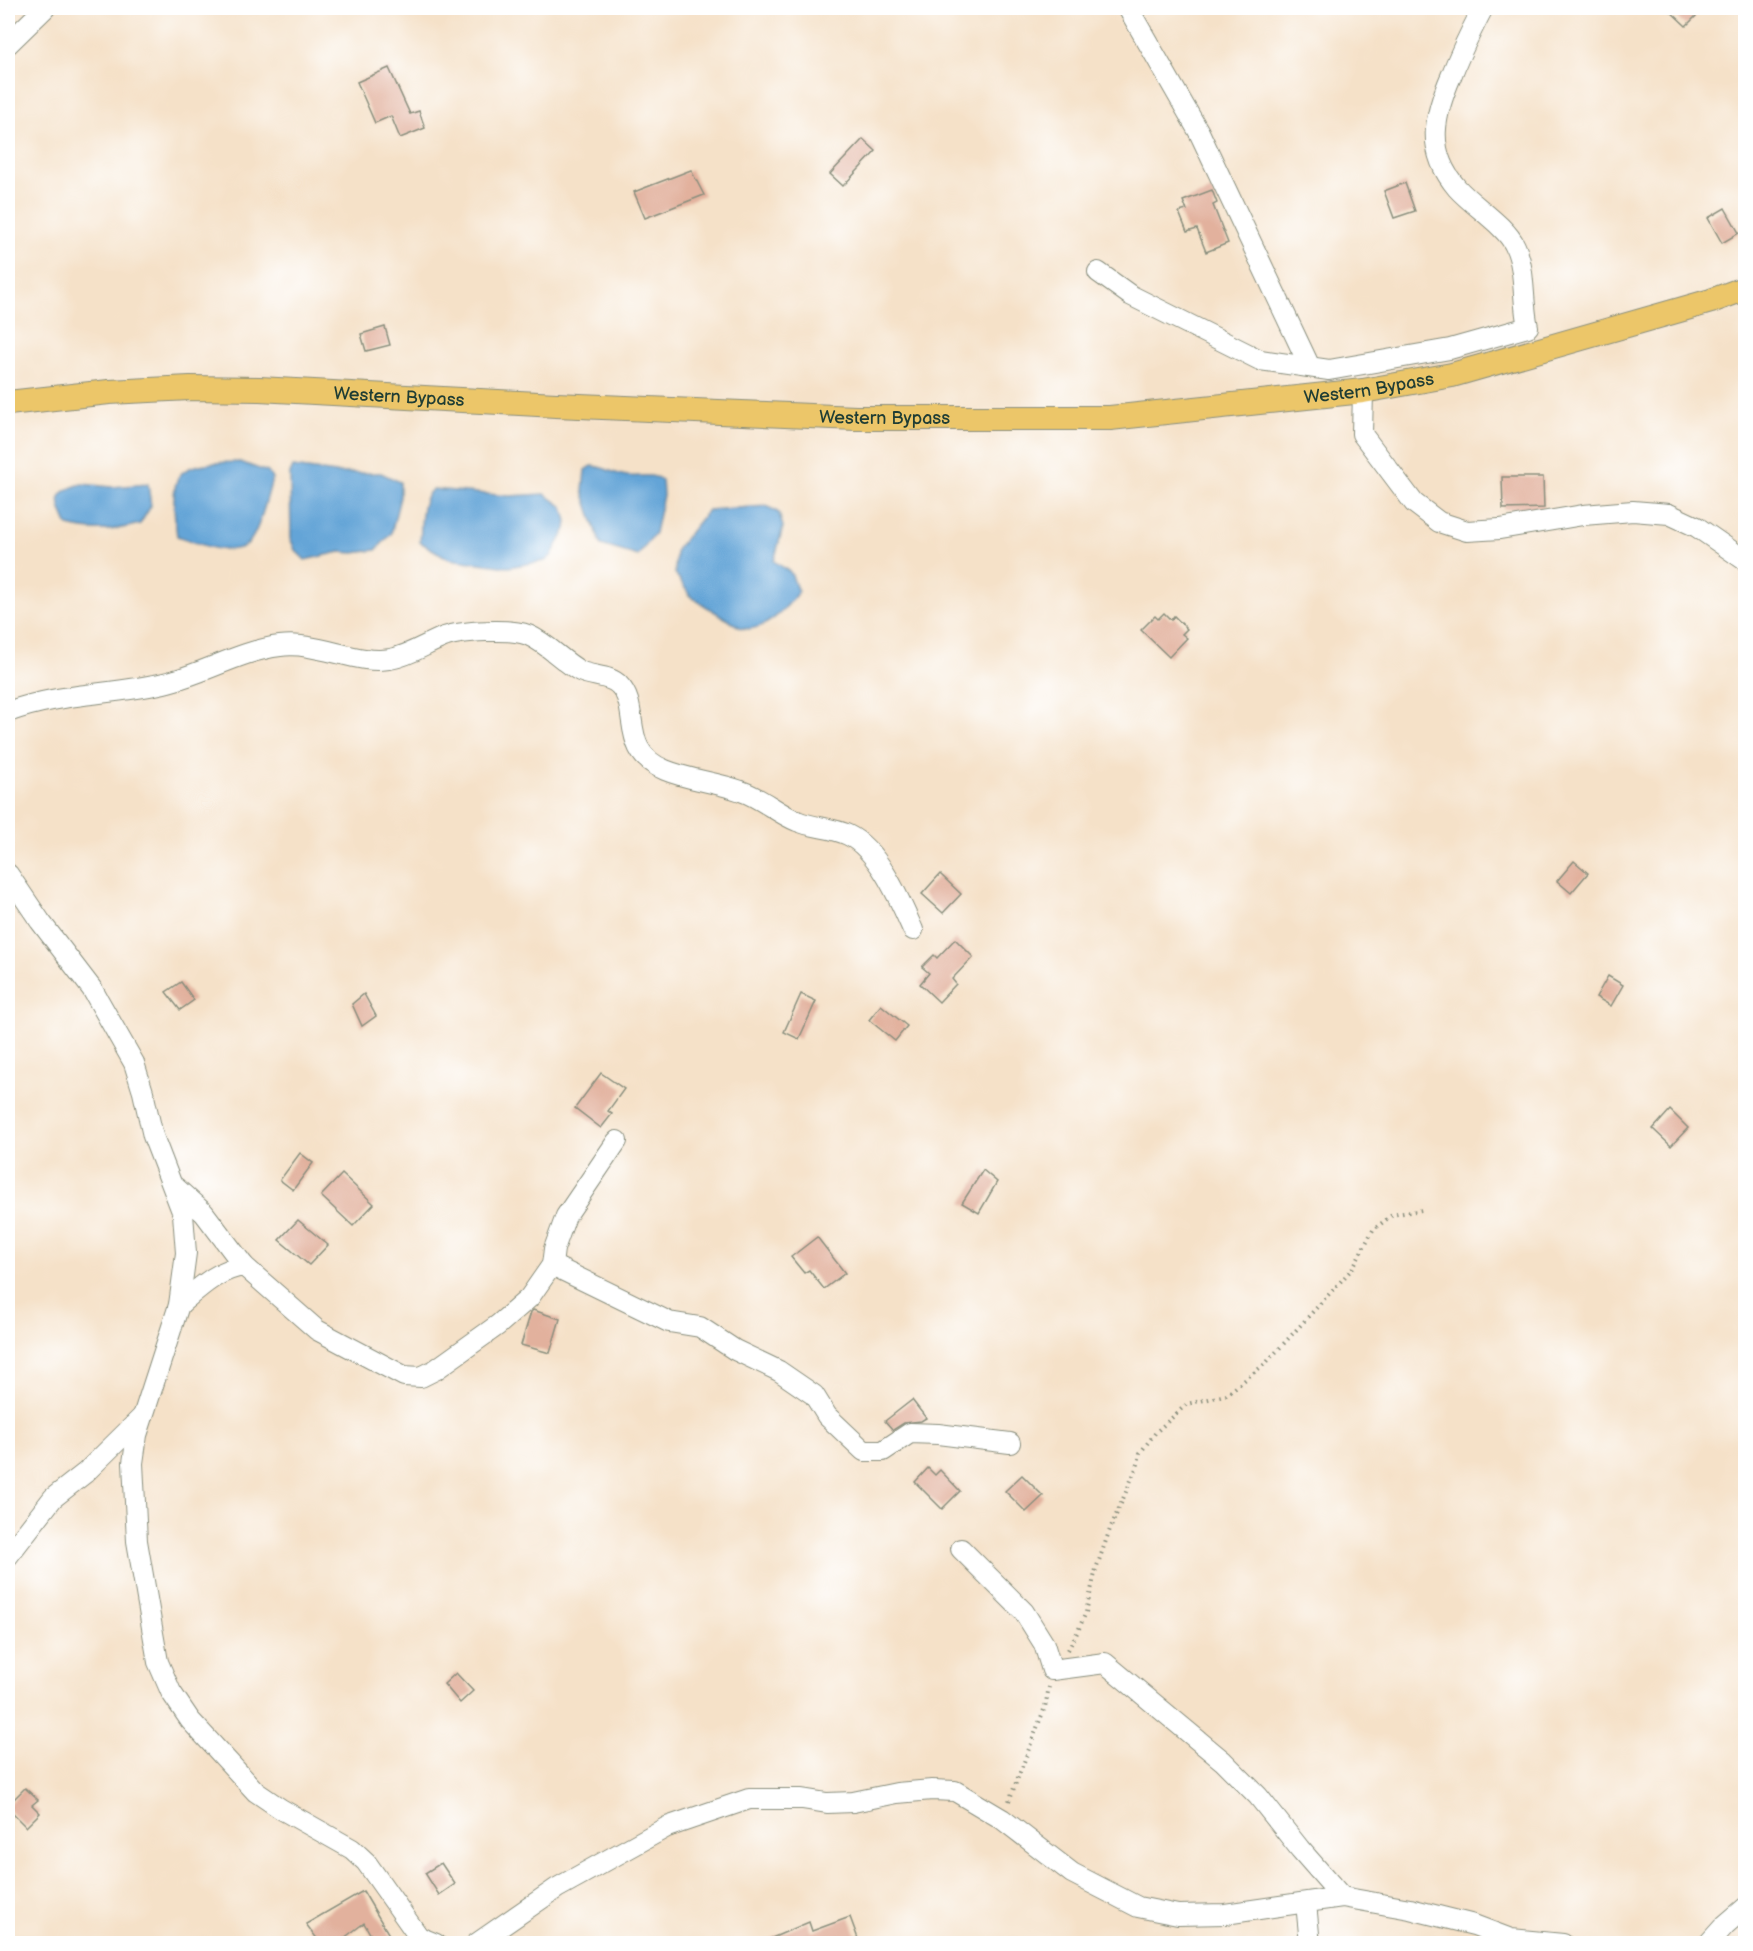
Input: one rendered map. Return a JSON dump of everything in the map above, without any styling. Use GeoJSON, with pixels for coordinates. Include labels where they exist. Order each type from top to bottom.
{"type":"FeatureCollection","features":[{"type":"Feature","properties":{"kind":"main road","name":"Western Bypass"},"geometry":{"type":"LineString","coordinates":[[8,403],[109,392],[190,388],[259,389],[856,418],[1110,418],[1363,391],[1452,375],[1711,301],[1746,288]]}},
{"type":"Feature","properties":{"kind":"street"},"geometry":{"type":"LineString","coordinates":[[8,44],[45,8]]}},
{"type":"Feature","properties":{"kind":"street"},"geometry":{"type":"LineString","coordinates":[[1128,8],[1199,132],[1310,367]]}},
{"type":"Feature","properties":{"kind":"street"},"geometry":{"type":"LineString","coordinates":[[1098,272],[1130,295],[1260,360],[1329,370],[1450,349],[1528,327],[1524,312],[1520,260],[1514,244],[1504,231],[1457,188],[1443,168],[1436,147],[1435,124],[1440,100],[1483,8]]}},
{"type":"Feature","properties":{"kind":"street"},"geometry":{"type":"LineString","coordinates":[[1363,391],[1362,434],[1414,503],[1439,522],[1467,531],[1500,529],[1583,515],[1633,511],[1669,514],[1697,527],[1746,561]]}},
{"type":"Feature","properties":{"kind":"street"},"geometry":{"type":"LineString","coordinates":[[8,711],[55,699],[164,683],[197,673],[240,655],[279,646],[303,645],[374,660],[387,660],[443,637],[490,631],[517,632],[536,640],[581,671],[618,683],[625,693],[637,745],[655,765],[678,774],[742,791],[801,823],[849,835],[885,873],[913,930]]}},
{"type":"Feature","properties":{"kind":"street"},"geometry":{"type":"LineString","coordinates":[[8,874],[40,921],[92,989],[134,1063],[153,1136],[183,1214],[186,1252],[179,1305],[142,1417],[133,1464],[137,1541],[158,1662],[171,1692],[190,1720],[256,1792],[281,1809],[352,1849],[366,1862],[425,1941]]}},
{"type":"Feature","properties":{"kind":"street"},"geometry":{"type":"LineString","coordinates":[[174,1186],[204,1213],[244,1266],[317,1330],[404,1376],[421,1377],[435,1370],[498,1325],[529,1298],[552,1265],[554,1249],[566,1216],[617,1141]]}},
{"type":"Feature","properties":{"kind":"street"},"geometry":{"type":"LineString","coordinates":[[552,1265],[669,1322],[700,1327],[735,1350],[779,1371],[814,1395],[827,1416],[864,1451],[883,1452],[910,1433],[1010,1443]]}},
{"type":"Feature","properties":{"kind":"street"},"geometry":{"type":"LineString","coordinates":[[179,1305],[212,1277],[233,1267],[244,1266]]}},
{"type":"Feature","properties":{"kind":"street"},"geometry":{"type":"LineString","coordinates":[[8,1557],[53,1498],[85,1473],[142,1417]]}},
{"type":"Feature","properties":{"kind":"street"},"geometry":{"type":"LineString","coordinates":[[960,1550],[1024,1612],[1044,1644],[1052,1670],[1104,1663],[1222,1761],[1258,1796],[1342,1897]]}},
{"type":"Feature","properties":{"kind":"street"},"geometry":{"type":"LineString","coordinates":[[476,1944],[557,1888],[667,1827],[749,1799],[852,1802],[897,1793],[932,1790],[955,1791],[1002,1819],[1071,1873],[1138,1907],[1178,1915],[1225,1914],[1342,1897],[1410,1909],[1474,1925],[1511,1939],[1563,1944]]}},
{"type":"Feature","properties":{"kind":"street"},"geometry":{"type":"LineString","coordinates":[[1306,1903],[1310,1944]]}},
{"type":"Feature","properties":{"kind":"street"},"geometry":{"type":"LineString","coordinates":[[1708,1944],[1725,1925],[1746,1908]]}},
{"type":"Feature","properties":{"kind":"path"},"geometry":{"type":"LineString","coordinates":[[1002,1819],[1045,1707],[1052,1670],[1069,1649],[1086,1612],[1096,1569],[1110,1529],[1138,1464],[1140,1453],[1156,1432],[1187,1404],[1226,1395],[1266,1362],[1352,1269],[1373,1230],[1392,1215],[1422,1210]]}},
{"type":"Feature","properties":{"kind":"water"},"geometry":{"type":"Polygon","coordinates":[[[240,462],[268,472],[272,479],[262,515],[250,541],[240,548],[222,549],[208,547],[177,536],[174,496],[180,475],[185,470],[200,465],[240,462]]]}},
{"type":"Feature","properties":{"kind":"water"},"geometry":{"type":"Polygon","coordinates":[[[591,466],[623,475],[650,476],[662,480],[663,495],[655,533],[638,556],[601,545],[583,491],[585,470],[591,466]]]}},
{"type":"Feature","properties":{"kind":"water"},"geometry":{"type":"Polygon","coordinates":[[[293,467],[336,473],[381,473],[400,482],[400,497],[391,534],[376,550],[340,552],[305,560],[295,550],[291,540],[290,474],[293,467]]]}},
{"type":"Feature","properties":{"kind":"water"},"geometry":{"type":"Polygon","coordinates":[[[82,484],[112,487],[148,484],[151,506],[140,524],[104,530],[87,530],[68,526],[61,510],[61,494],[82,484]]]}},
{"type":"Feature","properties":{"kind":"water"},"geometry":{"type":"Polygon","coordinates":[[[433,489],[509,496],[545,494],[563,507],[567,521],[566,529],[551,556],[545,561],[508,567],[449,559],[420,542],[423,506],[425,499],[433,489]]]}},
{"type":"Feature","properties":{"kind":"water"},"geometry":{"type":"Polygon","coordinates":[[[767,506],[779,513],[783,527],[774,561],[791,573],[798,592],[774,619],[758,627],[741,628],[691,597],[675,573],[676,550],[708,510],[767,506]]]}},
{"type":"Feature","properties":{"kind":"building"},"geometry":{"type":"Polygon","coordinates":[[[1667,8],[1688,8],[1696,16],[1686,26],[1667,8]]]}},
{"type":"Feature","properties":{"kind":"building"},"geometry":{"type":"Polygon","coordinates":[[[389,68],[410,114],[419,111],[425,128],[400,138],[391,116],[375,123],[357,82],[389,68]]]}},
{"type":"Feature","properties":{"kind":"building"},"geometry":{"type":"Polygon","coordinates":[[[863,139],[876,151],[843,186],[830,174],[863,139]]]}},
{"type":"Feature","properties":{"kind":"building"},"geometry":{"type":"Polygon","coordinates":[[[691,170],[704,195],[645,218],[634,192],[691,170]]]}},
{"type":"Feature","properties":{"kind":"building"},"geometry":{"type":"Polygon","coordinates":[[[1405,183],[1415,211],[1394,218],[1384,191],[1405,183]]]}},
{"type":"Feature","properties":{"kind":"building"},"geometry":{"type":"Polygon","coordinates":[[[1212,190],[1217,203],[1213,205],[1228,243],[1206,252],[1197,229],[1187,232],[1179,212],[1187,210],[1183,201],[1212,190]]]}},
{"type":"Feature","properties":{"kind":"building"},"geometry":{"type":"Polygon","coordinates":[[[1725,208],[1739,233],[1722,243],[1708,218],[1725,208]]]}},
{"type":"Feature","properties":{"kind":"building"},"geometry":{"type":"Polygon","coordinates":[[[385,327],[390,345],[366,351],[361,334],[385,327]]]}},
{"type":"Feature","properties":{"kind":"building"},"geometry":{"type":"Polygon","coordinates":[[[1502,477],[1543,477],[1544,508],[1503,509],[1502,477]]]}},
{"type":"Feature","properties":{"kind":"building"},"geometry":{"type":"Polygon","coordinates":[[[1164,613],[1171,620],[1174,616],[1187,629],[1182,634],[1187,638],[1169,657],[1141,630],[1155,616],[1158,619],[1164,613]]]}},
{"type":"Feature","properties":{"kind":"building"},"geometry":{"type":"Polygon","coordinates":[[[1574,861],[1588,873],[1571,893],[1557,881],[1574,861]]]}},
{"type":"Feature","properties":{"kind":"building"},"geometry":{"type":"Polygon","coordinates":[[[940,874],[961,894],[943,913],[922,894],[940,874]]]}},
{"type":"Feature","properties":{"kind":"building"},"geometry":{"type":"Polygon","coordinates":[[[955,939],[973,957],[952,979],[956,984],[939,1002],[920,984],[929,973],[922,967],[934,955],[937,958],[955,939]]]}},
{"type":"Feature","properties":{"kind":"building"},"geometry":{"type":"Polygon","coordinates":[[[1608,976],[1623,985],[1611,1006],[1596,997],[1608,976]]]}},
{"type":"Feature","properties":{"kind":"building"},"geometry":{"type":"Polygon","coordinates":[[[181,982],[194,1000],[180,1010],[166,992],[181,982]]]}},
{"type":"Feature","properties":{"kind":"building"},"geometry":{"type":"Polygon","coordinates":[[[364,994],[376,1016],[362,1026],[352,1004],[364,994]]]}},
{"type":"Feature","properties":{"kind":"building"},"geometry":{"type":"Polygon","coordinates":[[[801,994],[816,1001],[799,1039],[784,1032],[801,994]]]}},
{"type":"Feature","properties":{"kind":"building"},"geometry":{"type":"Polygon","coordinates":[[[881,1005],[907,1026],[895,1041],[869,1020],[881,1005]]]}},
{"type":"Feature","properties":{"kind":"building"},"geometry":{"type":"Polygon","coordinates":[[[601,1073],[624,1089],[608,1111],[612,1114],[601,1128],[575,1108],[601,1073]]]}},
{"type":"Feature","properties":{"kind":"building"},"geometry":{"type":"Polygon","coordinates":[[[1670,1110],[1688,1128],[1671,1146],[1653,1129],[1670,1110]]]}},
{"type":"Feature","properties":{"kind":"building"},"geometry":{"type":"Polygon","coordinates":[[[300,1153],[313,1163],[293,1190],[280,1180],[300,1153]]]}},
{"type":"Feature","properties":{"kind":"building"},"geometry":{"type":"Polygon","coordinates":[[[983,1170],[997,1182],[979,1213],[962,1203],[983,1170]]]}},
{"type":"Feature","properties":{"kind":"building"},"geometry":{"type":"Polygon","coordinates":[[[342,1174],[374,1204],[353,1226],[321,1196],[342,1174]]]}},
{"type":"Feature","properties":{"kind":"building"},"geometry":{"type":"Polygon","coordinates":[[[298,1220],[328,1245],[309,1265],[279,1240],[298,1220]]]}},
{"type":"Feature","properties":{"kind":"building"},"geometry":{"type":"Polygon","coordinates":[[[817,1237],[845,1273],[824,1289],[809,1270],[804,1273],[791,1257],[817,1237]]]}},
{"type":"Feature","properties":{"kind":"building"},"geometry":{"type":"Polygon","coordinates":[[[533,1310],[560,1319],[550,1353],[521,1345],[533,1310]]]}},
{"type":"Feature","properties":{"kind":"building"},"geometry":{"type":"Polygon","coordinates":[[[912,1400],[926,1418],[921,1421],[904,1423],[893,1430],[885,1421],[912,1400]]]}},
{"type":"Feature","properties":{"kind":"building"},"geometry":{"type":"Polygon","coordinates":[[[928,1468],[935,1475],[940,1470],[960,1491],[942,1509],[915,1482],[928,1468]]]}},
{"type":"Feature","properties":{"kind":"building"},"geometry":{"type":"Polygon","coordinates":[[[1022,1475],[1043,1496],[1026,1512],[1005,1491],[1022,1475]]]}},
{"type":"Feature","properties":{"kind":"building"},"geometry":{"type":"Polygon","coordinates":[[[456,1673],[473,1691],[460,1703],[444,1684],[456,1673]]]}},
{"type":"Feature","properties":{"kind":"building"},"geometry":{"type":"Polygon","coordinates":[[[25,1788],[38,1800],[32,1805],[40,1813],[26,1827],[8,1809],[8,1805],[25,1788]]]}},
{"type":"Feature","properties":{"kind":"building"},"geometry":{"type":"Polygon","coordinates":[[[441,1863],[455,1884],[439,1895],[425,1873],[441,1863]]]}},
{"type":"Feature","properties":{"kind":"building"},"geometry":{"type":"Polygon","coordinates":[[[363,1891],[391,1938],[382,1944],[376,1944],[364,1923],[336,1944],[321,1944],[306,1924],[363,1891]]]}},
{"type":"Feature","properties":{"kind":"building"},"geometry":{"type":"Polygon","coordinates":[[[850,1917],[860,1944],[758,1944],[809,1922],[812,1931],[850,1917]]]}}]}
